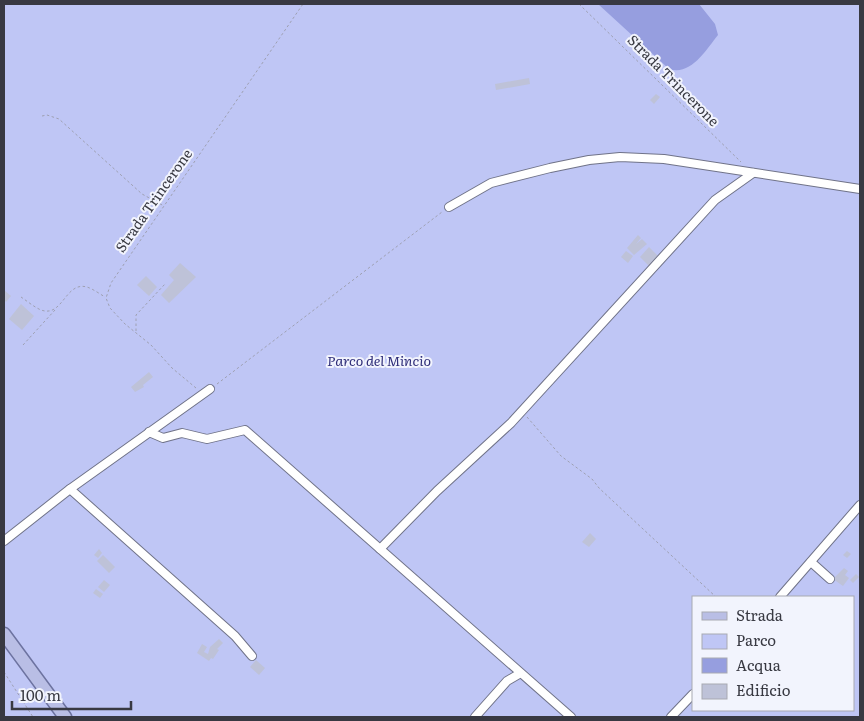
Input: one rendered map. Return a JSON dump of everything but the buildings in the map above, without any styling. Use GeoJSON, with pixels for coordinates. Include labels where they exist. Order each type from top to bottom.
{"type":"FeatureCollection","features":[{"type":"Feature","properties":{"kind":"main road"},"geometry":{"type":"LineString","coordinates":[[4,634],[65,717]]}},
{"type":"Feature","properties":{"kind":"street"},"geometry":{"type":"LineString","coordinates":[[449,207],[491,183],[589,160],[642,157],[860,189]]}},
{"type":"Feature","properties":{"kind":"street"},"geometry":{"type":"LineString","coordinates":[[380,550],[437,491],[477,455],[521,411],[640,284],[715,200],[753,173]]}},
{"type":"Feature","properties":{"kind":"street"},"geometry":{"type":"LineString","coordinates":[[4,541],[70,489],[210,389]]}},
{"type":"Feature","properties":{"kind":"street"},"geometry":{"type":"LineString","coordinates":[[149,432],[163,438],[182,433],[206,439],[245,430],[519,674],[571,717]]}},
{"type":"Feature","properties":{"kind":"street"},"geometry":{"type":"LineString","coordinates":[[70,489],[235,636],[252,656]]}},
{"type":"Feature","properties":{"kind":"street"},"geometry":{"type":"LineString","coordinates":[[781,596],[860,506]]}},
{"type":"Feature","properties":{"kind":"street"},"geometry":{"type":"LineString","coordinates":[[811,562],[830,579]]}},
{"type":"Feature","properties":{"kind":"street"},"geometry":{"type":"LineString","coordinates":[[476,717],[507,681],[519,674]]}},
{"type":"Feature","properties":{"kind":"street"},"geometry":{"type":"LineString","coordinates":[[671,717],[692,695]]}},
{"type":"Feature","properties":{"kind":"path","name":"Strada Trincerone"},"geometry":{"type":"LineString","coordinates":[[106,298],[111,283],[303,4]]}},
{"type":"Feature","properties":{"kind":"path","name":"Strada Trincerone"},"geometry":{"type":"LineString","coordinates":[[579,4],[753,173]]}},
{"type":"Feature","properties":{"kind":"path"},"geometry":{"type":"LineString","coordinates":[[42,116],[59,120],[142,194],[165,206]]}},
{"type":"Feature","properties":{"kind":"path"},"geometry":{"type":"LineString","coordinates":[[210,389],[449,207]]}},
{"type":"Feature","properties":{"kind":"path"},"geometry":{"type":"LineString","coordinates":[[137,333],[135,325],[136,315],[165,284]]}},
{"type":"Feature","properties":{"kind":"path"},"geometry":{"type":"LineString","coordinates":[[23,345],[72,290],[80,287],[88,288],[106,298],[110,308],[203,395]]}},
{"type":"Feature","properties":{"kind":"path"},"geometry":{"type":"LineString","coordinates":[[21,296],[39,309],[55,310]]}},
{"type":"Feature","properties":{"kind":"path"},"geometry":{"type":"LineString","coordinates":[[521,411],[561,456],[592,479],[631,520],[715,596]]}},
{"type":"Feature","properties":{"kind":"path"},"geometry":{"type":"LineString","coordinates":[[4,672],[33,717]]}},
{"type":"Feature","properties":{"kind":"green space","name":"Parco del Mincio"},"geometry":{"type":"Polygon","coordinates":[[[4,4],[860,4],[860,717],[4,717],[4,4]]]}},
{"type":"Feature","properties":{"kind":"water"},"geometry":{"type":"Polygon","coordinates":[[[598,4],[699,4],[715,24],[718,35],[703,54],[691,65],[684,69],[669,69],[598,4]]]}}]}
